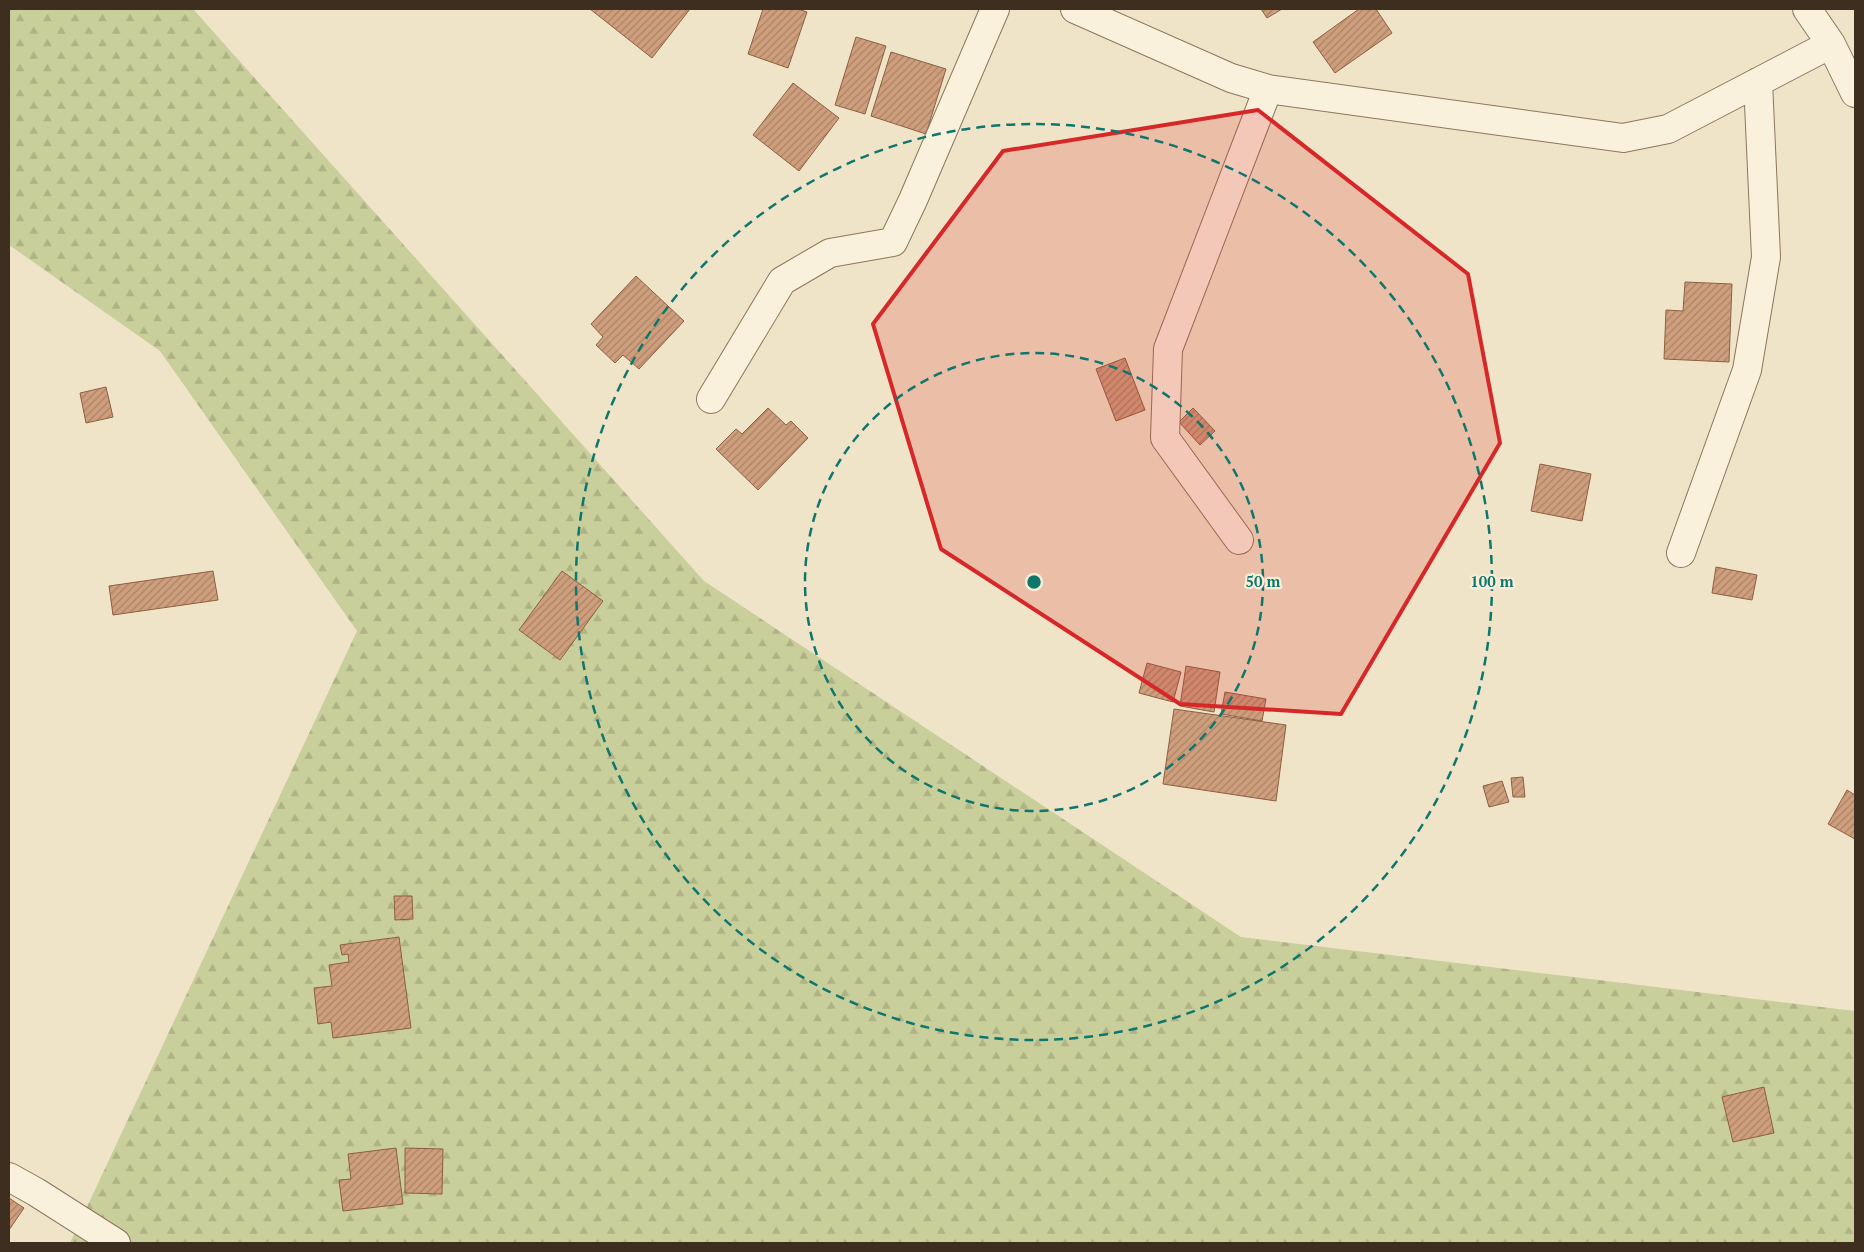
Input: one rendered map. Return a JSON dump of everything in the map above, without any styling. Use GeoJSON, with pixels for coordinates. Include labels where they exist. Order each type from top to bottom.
{"type":"FeatureCollection","features":[{"type":"Feature","properties":{"kind":"street"},"geometry":{"type":"LineString","coordinates":[[711,399],[782,281],[830,253],[893,242],[995,9]]}},
{"type":"Feature","properties":{"kind":"street"},"geometry":{"type":"LineString","coordinates":[[1075,9],[1231,78],[1268,89],[1623,138],[1668,129],[1831,44]]}},
{"type":"Feature","properties":{"kind":"street"},"geometry":{"type":"LineString","coordinates":[[1808,9],[1831,44],[1855,93]]}},
{"type":"Feature","properties":{"kind":"street"},"geometry":{"type":"LineString","coordinates":[[1681,553],[1747,370],[1766,256],[1758,82]]}},
{"type":"Feature","properties":{"kind":"street"},"geometry":{"type":"LineString","coordinates":[[1239,540],[1165,438],[1168,349],[1268,89]]}},
{"type":"Feature","properties":{"kind":"street"},"geometry":{"type":"LineString","coordinates":[[9,1177],[116,1243]]}},
{"type":"Feature","properties":{"kind":"highlighted area"},"geometry":{"type":"Polygon","coordinates":[[[1258,110],[1468,274],[1500,443],[1341,714],[1180,704],[941,549],[873,324],[1003,151],[1258,110]]]}},
{"type":"Feature","properties":{"kind":"green space"},"geometry":{"type":"Polygon","coordinates":[[[9,9],[193,9],[704,581],[1241,937],[1855,1011],[1855,1243],[70,1243],[357,631],[160,351],[9,245],[9,9]]]}},
{"type":"Feature","properties":{"kind":"building"},"geometry":{"type":"Polygon","coordinates":[[[590,9],[690,9],[652,58],[590,9]]]}},
{"type":"Feature","properties":{"kind":"building"},"geometry":{"type":"Polygon","coordinates":[[[763,9],[798,9],[807,12],[788,68],[748,54],[763,9]]]}},
{"type":"Feature","properties":{"kind":"building"},"geometry":{"type":"Polygon","coordinates":[[[1261,9],[1282,9],[1267,18],[1261,9]]]}},
{"type":"Feature","properties":{"kind":"building"},"geometry":{"type":"Polygon","coordinates":[[[1359,9],[1376,9],[1392,33],[1335,73],[1313,42],[1359,9]]]}},
{"type":"Feature","properties":{"kind":"building"},"geometry":{"type":"Polygon","coordinates":[[[856,37],[886,46],[865,114],[835,105],[856,37]]]}},
{"type":"Feature","properties":{"kind":"building"},"geometry":{"type":"Polygon","coordinates":[[[891,52],[946,69],[926,134],[871,116],[891,52]]]}},
{"type":"Feature","properties":{"kind":"building"},"geometry":{"type":"Polygon","coordinates":[[[793,83],[839,118],[799,171],[753,135],[793,83]]]}},
{"type":"Feature","properties":{"kind":"building"},"geometry":{"type":"Polygon","coordinates":[[[636,276],[684,321],[639,369],[623,355],[615,363],[596,345],[603,337],[591,324],[636,276]]]}},
{"type":"Feature","properties":{"kind":"building"},"geometry":{"type":"Polygon","coordinates":[[[1685,282],[1732,284],[1729,362],[1664,359],[1666,310],[1683,311],[1685,282]]]}},
{"type":"Feature","properties":{"kind":"building"},"geometry":{"type":"Polygon","coordinates":[[[1125,358],[1145,410],[1116,421],[1096,369],[1125,358]]]}},
{"type":"Feature","properties":{"kind":"building"},"geometry":{"type":"Polygon","coordinates":[[[106,387],[113,417],[86,423],[80,393],[106,387]]]}},
{"type":"Feature","properties":{"kind":"building"},"geometry":{"type":"Polygon","coordinates":[[[768,408],[786,425],[791,421],[808,438],[758,490],[716,449],[736,429],[742,434],[768,408]]]}},
{"type":"Feature","properties":{"kind":"building"},"geometry":{"type":"Polygon","coordinates":[[[1193,408],[1215,431],[1200,445],[1179,422],[1193,408]]]}},
{"type":"Feature","properties":{"kind":"building"},"geometry":{"type":"Polygon","coordinates":[[[1540,464],[1591,474],[1582,521],[1531,511],[1540,464]]]}},
{"type":"Feature","properties":{"kind":"building"},"geometry":{"type":"Polygon","coordinates":[[[1716,567],[1757,575],[1752,600],[1712,593],[1716,567]]]}},
{"type":"Feature","properties":{"kind":"building"},"geometry":{"type":"Polygon","coordinates":[[[213,571],[218,600],[113,615],[109,586],[213,571]]]}},
{"type":"Feature","properties":{"kind":"building"},"geometry":{"type":"Polygon","coordinates":[[[562,571],[603,601],[560,660],[519,630],[562,571]]]}},
{"type":"Feature","properties":{"kind":"building"},"geometry":{"type":"Polygon","coordinates":[[[1147,663],[1181,672],[1173,702],[1139,693],[1147,663]]]}},
{"type":"Feature","properties":{"kind":"building"},"geometry":{"type":"Polygon","coordinates":[[[1186,666],[1220,672],[1214,712],[1180,706],[1186,666]]]}},
{"type":"Feature","properties":{"kind":"building"},"geometry":{"type":"Polygon","coordinates":[[[1225,692],[1266,699],[1262,721],[1221,714],[1225,692]]]}},
{"type":"Feature","properties":{"kind":"building"},"geometry":{"type":"Polygon","coordinates":[[[1174,709],[1286,725],[1276,801],[1163,784],[1174,709]]]}},
{"type":"Feature","properties":{"kind":"building"},"geometry":{"type":"Polygon","coordinates":[[[1523,777],[1525,797],[1513,797],[1511,778],[1523,777]]]}},
{"type":"Feature","properties":{"kind":"building"},"geometry":{"type":"Polygon","coordinates":[[[1502,781],[1509,802],[1489,807],[1483,786],[1502,781]]]}},
{"type":"Feature","properties":{"kind":"building"},"geometry":{"type":"Polygon","coordinates":[[[1847,790],[1855,795],[1855,839],[1828,824],[1847,790]]]}},
{"type":"Feature","properties":{"kind":"building"},"geometry":{"type":"Polygon","coordinates":[[[394,896],[412,896],[413,919],[395,920],[394,896]]]}},
{"type":"Feature","properties":{"kind":"building"},"geometry":{"type":"Polygon","coordinates":[[[399,937],[411,1028],[333,1038],[331,1022],[318,1024],[314,988],[332,986],[329,965],[349,962],[348,954],[342,955],[340,945],[399,937]]]}},
{"type":"Feature","properties":{"kind":"building"},"geometry":{"type":"Polygon","coordinates":[[[1764,1087],[1774,1133],[1733,1142],[1722,1097],[1764,1087]]]}},
{"type":"Feature","properties":{"kind":"building"},"geometry":{"type":"Polygon","coordinates":[[[396,1148],[403,1204],[343,1211],[339,1180],[351,1179],[348,1154],[396,1148]]]}},
{"type":"Feature","properties":{"kind":"building"},"geometry":{"type":"Polygon","coordinates":[[[405,1148],[443,1149],[442,1194],[405,1193],[405,1148]]]}},
{"type":"Feature","properties":{"kind":"building"},"geometry":{"type":"Polygon","coordinates":[[[9,1198],[24,1208],[9,1230],[9,1198]]]}}]}
